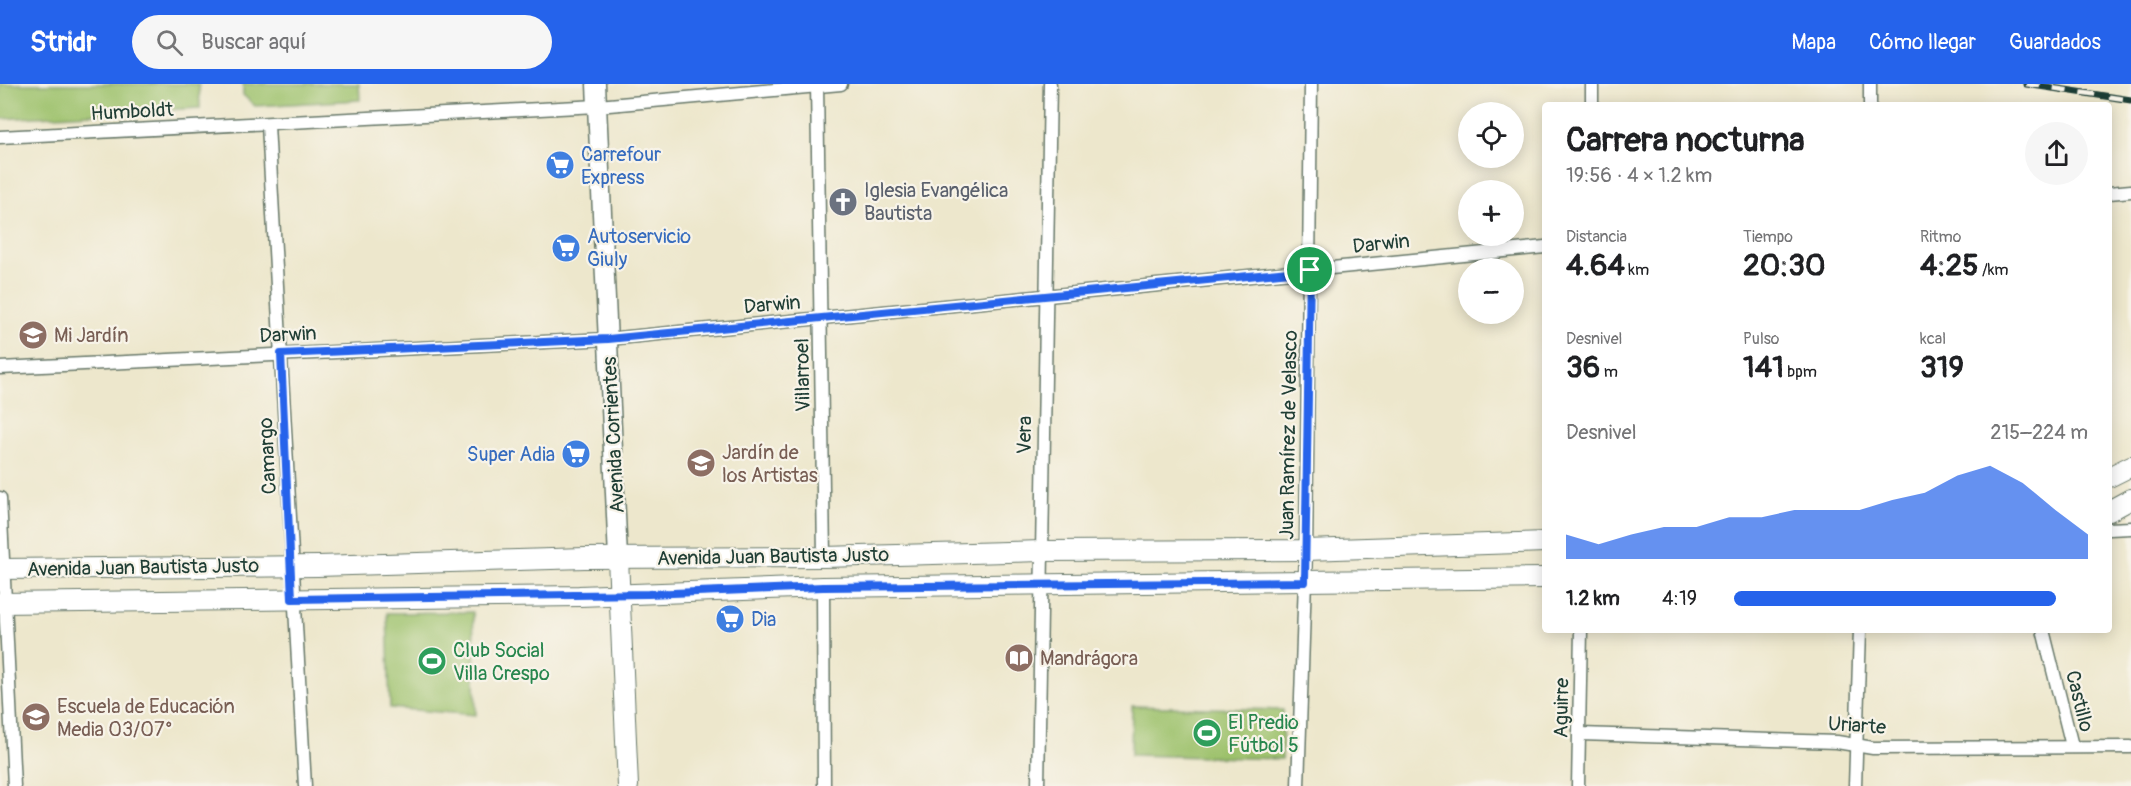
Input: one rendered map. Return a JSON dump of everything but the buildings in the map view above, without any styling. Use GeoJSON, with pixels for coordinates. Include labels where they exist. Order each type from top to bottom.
{"type":"FeatureCollection","features":[{"type":"Feature","properties":{"kind":"main road","name":"Avenida Corrientes"},"geometry":{"type":"LineString","coordinates":[[596,84],[628,786]]}},
{"type":"Feature","properties":{"kind":"main road"},"geometry":{"type":"LineString","coordinates":[[2112,475],[2131,465]]}},
{"type":"Feature","properties":{"kind":"main road"},"geometry":{"type":"LineString","coordinates":[[2112,510],[2131,500]]}},
{"type":"Feature","properties":{"kind":"main road","name":"Avenida Juan Bautista Justo"},"geometry":{"type":"LineString","coordinates":[[3,569],[292,566],[618,558],[824,558],[1041,551],[1306,550],[1542,542]]}},
{"type":"Feature","properties":{"kind":"main road","name":"Avenida Juan Bautista Justo"},"geometry":{"type":"LineString","coordinates":[[3,603],[619,595],[823,587],[1542,578]]}},
{"type":"Feature","properties":{"kind":"street","name":"Humboldt"},"geometry":{"type":"LineString","coordinates":[[0,137],[268,125],[597,106],[841,84]]}},
{"type":"Feature","properties":{"kind":"street","name":"Vera"},"geometry":{"type":"LineString","coordinates":[[1038,786],[1050,84]]}},
{"type":"Feature","properties":{"kind":"street","name":"Juan Ramírez de Velasco"},"geometry":{"type":"LineString","coordinates":[[1298,786],[1306,550],[1311,84]]}},
{"type":"Feature","properties":{"kind":"street"},"geometry":{"type":"LineString","coordinates":[[1592,84],[1592,102]]}},
{"type":"Feature","properties":{"kind":"street"},"geometry":{"type":"LineString","coordinates":[[1869,102],[1870,84]]}},
{"type":"Feature","properties":{"kind":"street","name":"Villarroel"},"geometry":{"type":"LineString","coordinates":[[817,85],[824,558]]}},
{"type":"Feature","properties":{"kind":"street","name":"Camargo"},"geometry":{"type":"LineString","coordinates":[[268,125],[292,599],[305,786]]}},
{"type":"Feature","properties":{"kind":"street"},"geometry":{"type":"LineString","coordinates":[[2112,193],[2131,191]]}},
{"type":"Feature","properties":{"kind":"street","name":"Darwin"},"geometry":{"type":"LineString","coordinates":[[0,368],[608,339],[1542,247]]}},
{"type":"Feature","properties":{"kind":"street"},"geometry":{"type":"LineString","coordinates":[[0,498],[6,745],[14,786]]}},
{"type":"Feature","properties":{"kind":"street"},"geometry":{"type":"LineString","coordinates":[[2112,529],[2131,528]]}},
{"type":"Feature","properties":{"kind":"street"},"geometry":{"type":"LineString","coordinates":[[823,587],[824,786]]}},
{"type":"Feature","properties":{"kind":"street","name":"Aguirre"},"geometry":{"type":"LineString","coordinates":[[1578,786],[1581,633]]}},
{"type":"Feature","properties":{"kind":"street"},"geometry":{"type":"LineString","coordinates":[[1855,786],[1860,633]]}},
{"type":"Feature","properties":{"kind":"street","name":"Castillo"},"geometry":{"type":"LineString","coordinates":[[2044,633],[2072,746]]}},
{"type":"Feature","properties":{"kind":"street","name":"Uriarte"},"geometry":{"type":"LineString","coordinates":[[1580,734],[1856,743],[1873,748],[2131,747]]}},
{"type":"Feature","properties":{"kind":"green space"},"geometry":{"type":"Polygon","coordinates":[[[0,84],[199,84],[200,108],[0,119],[0,84]]]}},
{"type":"Feature","properties":{"kind":"green space"},"geometry":{"type":"Polygon","coordinates":[[[243,84],[359,84],[360,100],[255,106],[243,95],[243,84]]]}},
{"type":"Feature","properties":{"kind":"green space","name":"Club Social Villa Crespo"},"geometry":{"type":"Polygon","coordinates":[[[473,612],[476,715],[390,708],[387,613],[473,612]]]}},
{"type":"Feature","properties":{"kind":"green space","name":"El Predio Fútbol 5"},"geometry":{"type":"Polygon","coordinates":[[[1132,706],[1283,710],[1282,759],[1131,755],[1132,706]]]}},
{"type":"Feature","properties":{"kind":"railway"},"geometry":{"type":"LineString","coordinates":[[2026,84],[2131,100]]}},
{"type":"Feature","properties":{"kind":"place","name":"Carrefour Express"},"geometry":{"type":"Point","coordinates":[560,165]}},
{"type":"Feature","properties":{"kind":"place","name":"Iglesia Evangélica Bautista"},"geometry":{"type":"Point","coordinates":[843,202]}},
{"type":"Feature","properties":{"kind":"place","name":"Autoservicio Giuly"},"geometry":{"type":"Point","coordinates":[566,248]}},
{"type":"Feature","properties":{"kind":"place","name":"Mi Jardín"},"geometry":{"type":"Point","coordinates":[33,335]}},
{"type":"Feature","properties":{"kind":"place","name":"Super Adia"},"geometry":{"type":"Point","coordinates":[576,454]}},
{"type":"Feature","properties":{"kind":"place","name":"Jardín de los Artistas"},"geometry":{"type":"Point","coordinates":[701,463]}},
{"type":"Feature","properties":{"kind":"place","name":"Dia"},"geometry":{"type":"Point","coordinates":[730,619]}},
{"type":"Feature","properties":{"kind":"place","name":"Mandrágora"},"geometry":{"type":"Point","coordinates":[1019,658]}},
{"type":"Feature","properties":{"kind":"place","name":"Club Social Villa Crespo"},"geometry":{"type":"Point","coordinates":[432,661]}},
{"type":"Feature","properties":{"kind":"place","name":"Escuela de Educación Media 03/07°"},"geometry":{"type":"Point","coordinates":[36,717]}},
{"type":"Feature","properties":{"kind":"place","name":"El Predio Fútbol 5"},"geometry":{"type":"Point","coordinates":[1207,733]}},
{"type":"Feature","properties":{"kind":"route"},"geometry":{"type":"LineString","coordinates":[[1310,270],[1305,582],[823,587],[579,596],[292,599],[281,354],[608,339],[1310,270]]}}]}
